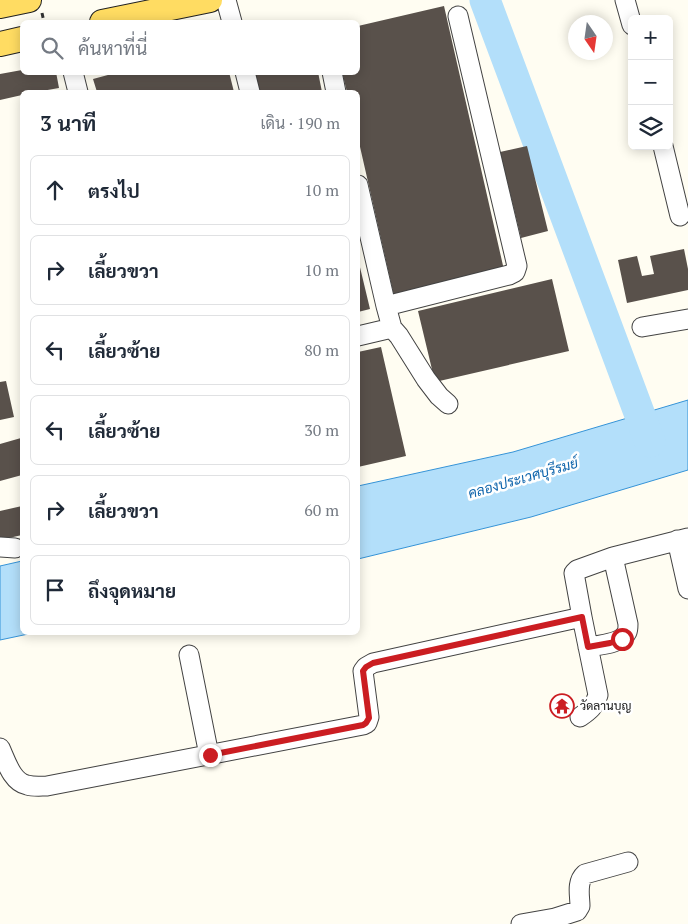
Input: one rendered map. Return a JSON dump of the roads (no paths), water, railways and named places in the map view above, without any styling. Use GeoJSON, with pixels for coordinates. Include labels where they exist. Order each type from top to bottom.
{"type":"FeatureCollection","features":[{"type":"Feature","properties":{"kind":"main road"},"geometry":{"type":"LineString","coordinates":[[0,6],[29,0]]}},
{"type":"Feature","properties":{"kind":"main road"},"geometry":{"type":"LineString","coordinates":[[112,20],[210,0]]}},
{"type":"Feature","properties":{"kind":"main road"},"geometry":{"type":"LineString","coordinates":[[0,44],[20,39]]}},
{"type":"Feature","properties":{"kind":"street"},"geometry":{"type":"LineString","coordinates":[[226,0],[231,20]]}},
{"type":"Feature","properties":{"kind":"street"},"geometry":{"type":"LineString","coordinates":[[625,0],[629,15]]}},
{"type":"Feature","properties":{"kind":"street"},"geometry":{"type":"LineString","coordinates":[[386,306],[515,272],[516,266],[458,16]]}},
{"type":"Feature","properties":{"kind":"street"},"geometry":{"type":"LineString","coordinates":[[74,75],[78,90]]}},
{"type":"Feature","properties":{"kind":"street"},"geometry":{"type":"LineString","coordinates":[[246,75],[250,90]]}},
{"type":"Feature","properties":{"kind":"street"},"geometry":{"type":"LineString","coordinates":[[333,75],[336,90]]}},
{"type":"Feature","properties":{"kind":"street"},"geometry":{"type":"LineString","coordinates":[[664,150],[680,216]]}},
{"type":"Feature","properties":{"kind":"street"},"geometry":{"type":"LineString","coordinates":[[360,194],[392,328],[426,379],[448,404]]}},
{"type":"Feature","properties":{"kind":"street"},"geometry":{"type":"LineString","coordinates":[[642,327],[688,319]]}},
{"type":"Feature","properties":{"kind":"street"},"geometry":{"type":"LineString","coordinates":[[360,336],[392,328]]}},
{"type":"Feature","properties":{"kind":"street"},"geometry":{"type":"LineString","coordinates":[[580,717],[591,710],[598,695],[574,573],[581,568],[612,557],[682,539],[688,589]]}},
{"type":"Feature","properties":{"kind":"street"},"geometry":{"type":"LineString","coordinates":[[588,647],[622,639],[627,633],[628,624],[612,557]]}},
{"type":"Feature","properties":{"kind":"street"},"geometry":{"type":"LineString","coordinates":[[0,748],[11,772],[17,780],[26,785],[47,786],[363,725],[369,718],[363,671],[373,663],[582,617]]}},
{"type":"Feature","properties":{"kind":"street"},"geometry":{"type":"LineString","coordinates":[[189,655],[210,755]]}},
{"type":"Feature","properties":{"kind":"street"},"geometry":{"type":"LineString","coordinates":[[521,924],[555,921],[577,911],[580,906],[580,882],[584,874],[628,862]]}},
{"type":"Feature","properties":{"kind":"water","name":"คลองประเวศบุรีรมย์"},"geometry":{"type":"Polygon","coordinates":[[[688,400],[688,470],[531,517],[360,559],[360,486],[513,452],[688,400]]]}},
{"type":"Feature","properties":{"kind":"water"},"geometry":{"type":"Polygon","coordinates":[[[20,561],[20,635],[24,635],[0,640],[0,566],[20,561]]]}},
{"type":"Feature","properties":{"kind":"waterway"},"geometry":{"type":"LineString","coordinates":[[485,0],[650,442]]}},
{"type":"Feature","properties":{"kind":"place","name":"วัดลานบุญ"},"geometry":{"type":"Point","coordinates":[562,706]}}]}
